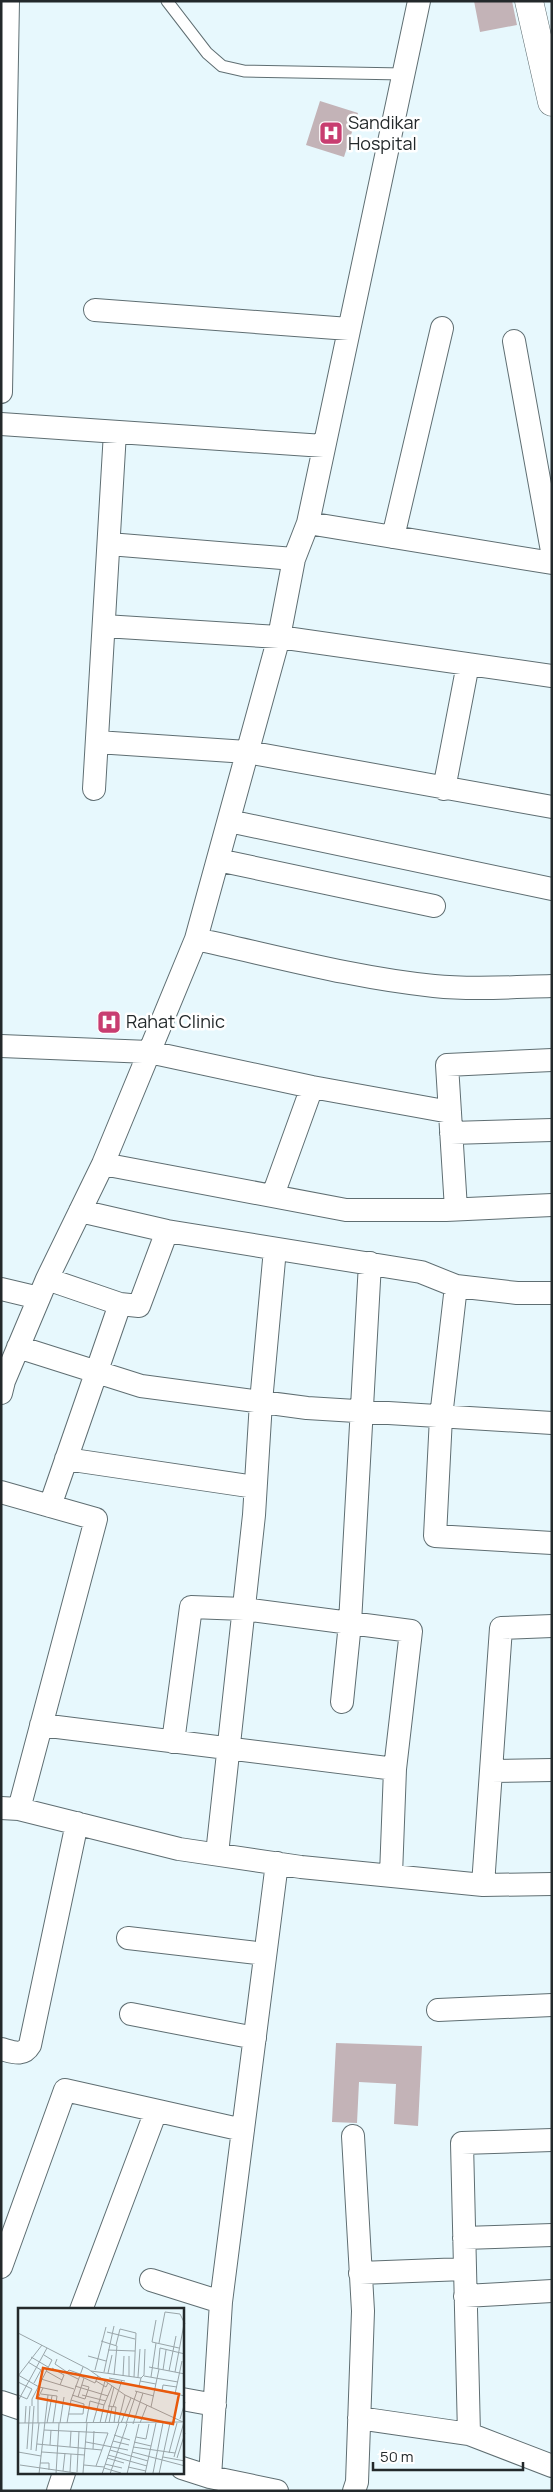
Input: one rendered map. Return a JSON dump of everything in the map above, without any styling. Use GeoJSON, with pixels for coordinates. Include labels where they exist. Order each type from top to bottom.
{"type":"FeatureCollection","features":[{"type":"Feature","properties":{"kind":"street"},"geometry":{"type":"LineString","coordinates":[[1,392],[4,65],[8,1]]}},
{"type":"Feature","properties":{"kind":"street"},"geometry":{"type":"LineString","coordinates":[[1,1393],[43,1288],[103,1164],[196,939],[279,637],[294,559],[308,523],[419,1]]}},
{"type":"Feature","properties":{"kind":"street"},"geometry":{"type":"LineString","coordinates":[[529,1],[546,54],[552,102]]}},
{"type":"Feature","properties":{"kind":"street"},"geometry":{"type":"LineString","coordinates":[[95,310],[349,329]]}},
{"type":"Feature","properties":{"kind":"street"},"geometry":{"type":"LineString","coordinates":[[393,537],[442,328]]}},
{"type":"Feature","properties":{"kind":"street"},"geometry":{"type":"LineString","coordinates":[[514,341],[552,551]]}},
{"type":"Feature","properties":{"kind":"street"},"geometry":{"type":"LineString","coordinates":[[1,424],[324,446]]}},
{"type":"Feature","properties":{"kind":"street"},"geometry":{"type":"LineString","coordinates":[[94,789],[115,432]]}},
{"type":"Feature","properties":{"kind":"street"},"geometry":{"type":"LineString","coordinates":[[308,523],[552,563]]}},
{"type":"Feature","properties":{"kind":"street"},"geometry":{"type":"LineString","coordinates":[[108,544],[294,559]]}},
{"type":"Feature","properties":{"kind":"street"},"geometry":{"type":"LineString","coordinates":[[104,626],[279,637],[552,676]]}},
{"type":"Feature","properties":{"kind":"street"},"geometry":{"type":"LineString","coordinates":[[444,789],[468,664]]}},
{"type":"Feature","properties":{"kind":"street"},"geometry":{"type":"LineString","coordinates":[[98,742],[248,752],[552,808]]}},
{"type":"Feature","properties":{"kind":"street"},"geometry":{"type":"LineString","coordinates":[[229,821],[552,890]]}},
{"type":"Feature","properties":{"kind":"street"},"geometry":{"type":"LineString","coordinates":[[218,860],[434,906]]}},
{"type":"Feature","properties":{"kind":"street"},"geometry":{"type":"LineString","coordinates":[[196,939],[398,982],[436,987],[552,986]]}},
{"type":"Feature","properties":{"kind":"street"},"geometry":{"type":"LineString","coordinates":[[1,1046],[149,1052],[312,1087],[450,1122],[552,1130]]}},
{"type":"Feature","properties":{"kind":"street"},"geometry":{"type":"LineString","coordinates":[[456,1209],[447,1065],[552,1060]]}},
{"type":"Feature","properties":{"kind":"street"},"geometry":{"type":"LineString","coordinates":[[272,1195],[312,1087]]}},
{"type":"Feature","properties":{"kind":"street"},"geometry":{"type":"LineString","coordinates":[[103,1164],[346,1210],[456,1209],[552,1205]]}},
{"type":"Feature","properties":{"kind":"street"},"geometry":{"type":"LineString","coordinates":[[80,1211],[167,1231],[275,1250],[421,1272],[456,1286],[517,1292],[552,1293]]}},
{"type":"Feature","properties":{"kind":"street"},"geometry":{"type":"LineString","coordinates":[[1,1289],[43,1288],[120,1304],[139,1306],[167,1231]]}},
{"type":"Feature","properties":{"kind":"street"},"geometry":{"type":"LineString","coordinates":[[217,1854],[244,1609],[275,1250]]}},
{"type":"Feature","properties":{"kind":"street"},"geometry":{"type":"LineString","coordinates":[[342,1702],[350,1623],[370,1263]]}},
{"type":"Feature","properties":{"kind":"street"},"geometry":{"type":"LineString","coordinates":[[456,1286],[441,1417],[435,1536],[552,1543]]}},
{"type":"Feature","properties":{"kind":"street"},"geometry":{"type":"LineString","coordinates":[[50,1506],[95,1371],[120,1304]]}},
{"type":"Feature","properties":{"kind":"street"},"geometry":{"type":"LineString","coordinates":[[18,1347],[141,1386],[261,1402],[362,1412],[552,1423]]}},
{"type":"Feature","properties":{"kind":"street"},"geometry":{"type":"LineString","coordinates":[[66,1459],[255,1487]]}},
{"type":"Feature","properties":{"kind":"street"},"geometry":{"type":"LineString","coordinates":[[1,1492],[96,1519],[41,1725],[10,1809],[77,1823],[179,1849],[277,1863],[482,1885],[552,1884]]}},
{"type":"Feature","properties":{"kind":"street"},"geometry":{"type":"LineString","coordinates":[[173,1742],[191,1607],[244,1609],[410,1631],[395,1770],[391,1875]]}},
{"type":"Feature","properties":{"kind":"street"},"geometry":{"type":"LineString","coordinates":[[482,1885],[501,1628],[552,1626]]}},
{"type":"Feature","properties":{"kind":"street"},"geometry":{"type":"LineString","coordinates":[[41,1725],[395,1770]]}},
{"type":"Feature","properties":{"kind":"street"},"geometry":{"type":"LineString","coordinates":[[491,1771],[552,1770]]}},
{"type":"Feature","properties":{"kind":"street"},"geometry":{"type":"LineString","coordinates":[[1,2049],[20,2053],[26,2051],[30,2045],[77,1823]]}},
{"type":"Feature","properties":{"kind":"street"},"geometry":{"type":"LineString","coordinates":[[210,2477],[221,2302],[277,1863]]}},
{"type":"Feature","properties":{"kind":"street"},"geometry":{"type":"LineString","coordinates":[[128,1938],[265,1954]]}},
{"type":"Feature","properties":{"kind":"street"},"geometry":{"type":"LineString","coordinates":[[438,2010],[552,2005]]}},
{"type":"Feature","properties":{"kind":"street"},"geometry":{"type":"LineString","coordinates":[[132,2014],[255,2038]]}},
{"type":"Feature","properties":{"kind":"street"},"geometry":{"type":"LineString","coordinates":[[1,2267],[65,2090],[243,2130]]}},
{"type":"Feature","properties":{"kind":"street"},"geometry":{"type":"LineString","coordinates":[[82,2308],[156,2110]]}},
{"type":"Feature","properties":{"kind":"street"},"geometry":{"type":"LineString","coordinates":[[352,2136],[363,2311],[354,2491]]}},
{"type":"Feature","properties":{"kind":"street"},"geometry":{"type":"LineString","coordinates":[[469,2434],[462,2144],[552,2140]]}},
{"type":"Feature","properties":{"kind":"street"},"geometry":{"type":"LineString","coordinates":[[464,2238],[552,2235]]}},
{"type":"Feature","properties":{"kind":"street"},"geometry":{"type":"LineString","coordinates":[[360,2273],[464,2269]]}},
{"type":"Feature","properties":{"kind":"street"},"geometry":{"type":"LineString","coordinates":[[151,2280],[221,2302]]}},
{"type":"Feature","properties":{"kind":"street"},"geometry":{"type":"LineString","coordinates":[[465,2296],[552,2291]]}},
{"type":"Feature","properties":{"kind":"street"},"geometry":{"type":"LineString","coordinates":[[184,2399],[215,2406]]}},
{"type":"Feature","properties":{"kind":"street"},"geometry":{"type":"LineString","coordinates":[[1,2402],[18,2408]]}},
{"type":"Feature","properties":{"kind":"street"},"geometry":{"type":"LineString","coordinates":[[359,2418],[469,2434],[552,2466]]}},
{"type":"Feature","properties":{"kind":"street"},"geometry":{"type":"LineString","coordinates":[[184,2469],[210,2477],[277,2491]]}},
{"type":"Feature","properties":{"kind":"street"},"geometry":{"type":"LineString","coordinates":[[58,2491],[64,2474]]}},
{"type":"Feature","properties":{"kind":"lane"},"geometry":{"type":"LineString","coordinates":[[167,1],[207,53],[222,66],[244,71],[403,74]]}},
{"type":"Feature","properties":{"kind":"building"},"geometry":{"type":"Polygon","coordinates":[[[474,1],[512,1],[517,25],[480,32],[474,1]]]}},
{"type":"Feature","properties":{"kind":"building"},"geometry":{"type":"Polygon","coordinates":[[[320,101],[358,113],[344,157],[306,145],[320,101]]]}},
{"type":"Feature","properties":{"kind":"building"},"geometry":{"type":"Polygon","coordinates":[[[336,2043],[422,2046],[418,2126],[394,2124],[396,2084],[359,2082],[357,2123],[332,2122],[336,2043]]]}},
{"type":"Feature","properties":{"kind":"place","name":"Sandikar Hospital"},"geometry":{"type":"Point","coordinates":[331,133]}},
{"type":"Feature","properties":{"kind":"place","name":"Rahat Clinic"},"geometry":{"type":"Point","coordinates":[109,1022]}}]}
